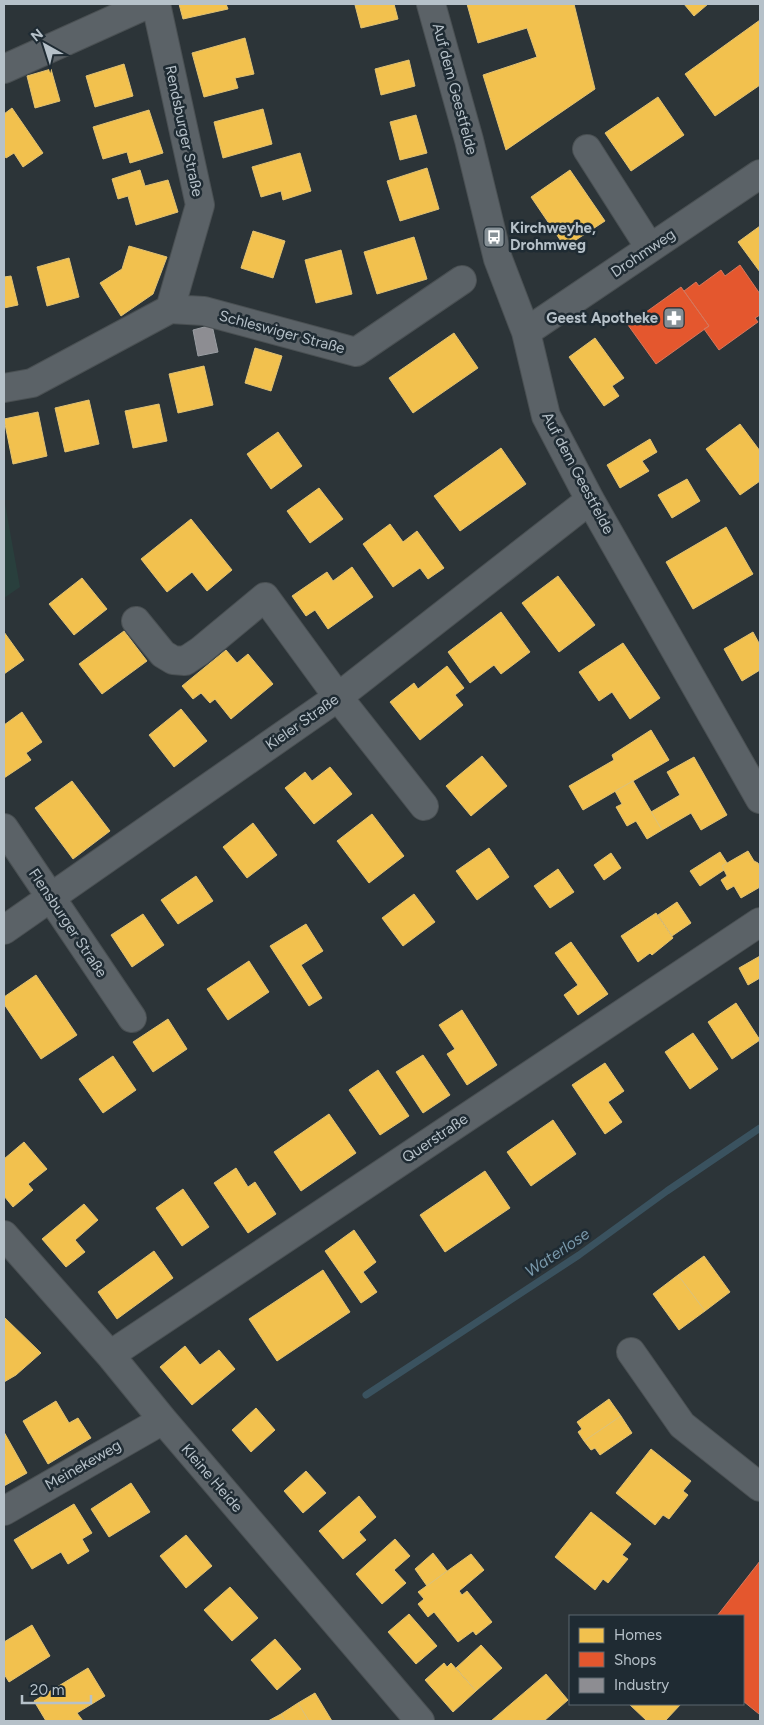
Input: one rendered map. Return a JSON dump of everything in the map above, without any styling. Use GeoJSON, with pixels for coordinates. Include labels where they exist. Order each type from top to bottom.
{"type":"FeatureCollection","features":[{"type":"Feature","properties":{"kind":"street"},"geometry":{"type":"LineString","coordinates":[[4,69],[148,4]]}},
{"type":"Feature","properties":{"kind":"street","name":"Rendsburger Straße"},"geometry":{"type":"LineString","coordinates":[[156,4],[200,205],[170,309]]}},
{"type":"Feature","properties":{"kind":"street","name":"Auf dem Geestfelde"},"geometry":{"type":"LineString","coordinates":[[431,4],[471,149],[498,258],[526,332],[546,416],[590,500],[760,799]]}},
{"type":"Feature","properties":{"kind":"street"},"geometry":{"type":"LineString","coordinates":[[587,149],[650,248]]}},
{"type":"Feature","properties":{"kind":"street","name":"Drohmweg"},"geometry":{"type":"LineString","coordinates":[[526,332],[760,174]]}},
{"type":"Feature","properties":{"kind":"street","name":"Schleswiger Straße"},"geometry":{"type":"LineString","coordinates":[[170,309],[204,310],[356,352],[462,280]]}},
{"type":"Feature","properties":{"kind":"street"},"geometry":{"type":"LineString","coordinates":[[4,388],[32,383],[170,309]]}},
{"type":"Feature","properties":{"kind":"street","name":"Kieler Straße"},"geometry":{"type":"LineString","coordinates":[[4,930],[338,697],[590,500]]}},
{"type":"Feature","properties":{"kind":"street"},"geometry":{"type":"LineString","coordinates":[[136,622],[163,654],[173,660],[185,661],[200,651],[265,597],[338,697],[424,806]]}},
{"type":"Feature","properties":{"kind":"street","name":"Flensburger Straße"},"geometry":{"type":"LineString","coordinates":[[4,828],[132,1018]]}},
{"type":"Feature","properties":{"kind":"street","name":"Querstraße"},"geometry":{"type":"LineString","coordinates":[[110,1355],[760,922]]}},
{"type":"Feature","properties":{"kind":"street","name":"Kleine Heide"},"geometry":{"type":"LineString","coordinates":[[4,1235],[110,1355],[409,1718]]}},
{"type":"Feature","properties":{"kind":"street"},"geometry":{"type":"LineString","coordinates":[[631,1352],[682,1425],[760,1487]]}},
{"type":"Feature","properties":{"kind":"street","name":"Meinekeweg"},"geometry":{"type":"LineString","coordinates":[[4,1511],[163,1420]]}},
{"type":"Feature","properties":{"kind":"green space"},"geometry":{"type":"Polygon","coordinates":[[[4,498],[20,587],[4,598],[4,498]]]}},
{"type":"Feature","properties":{"kind":"building: Homes"},"geometry":{"type":"Polygon","coordinates":[[[179,4],[226,4],[228,9],[183,19],[179,4]]]}},
{"type":"Feature","properties":{"kind":"building: Homes"},"geometry":{"type":"Polygon","coordinates":[[[394,4],[398,19],[361,28],[355,5],[394,4]]]}},
{"type":"Feature","properties":{"kind":"building: Homes"},"geometry":{"type":"Polygon","coordinates":[[[467,4],[574,4],[595,89],[506,150],[483,75],[537,57],[527,28],[478,43],[467,4]]]}},
{"type":"Feature","properties":{"kind":"building: Homes"},"geometry":{"type":"Polygon","coordinates":[[[684,4],[708,4],[694,16],[684,4]]]}},
{"type":"Feature","properties":{"kind":"building: Homes"},"geometry":{"type":"Polygon","coordinates":[[[760,20],[760,85],[715,116],[685,74],[760,20]]]}},
{"type":"Feature","properties":{"kind":"building: Homes"},"geometry":{"type":"Polygon","coordinates":[[[245,38],[254,74],[235,78],[238,88],[204,97],[192,53],[245,38]]]}},
{"type":"Feature","properties":{"kind":"building: Homes"},"geometry":{"type":"Polygon","coordinates":[[[409,60],[415,86],[381,95],[375,69],[409,60]]]}},
{"type":"Feature","properties":{"kind":"building: Homes"},"geometry":{"type":"Polygon","coordinates":[[[124,64],[133,96],[95,107],[86,76],[124,64]]]}},
{"type":"Feature","properties":{"kind":"building: Homes"},"geometry":{"type":"Polygon","coordinates":[[[51,69],[60,101],[35,108],[27,76],[51,69]]]}},
{"type":"Feature","properties":{"kind":"building: Homes"},"geometry":{"type":"Polygon","coordinates":[[[658,97],[684,135],[631,171],[605,133],[658,97]]]}},
{"type":"Feature","properties":{"kind":"building: Homes"},"geometry":{"type":"Polygon","coordinates":[[[12,108],[43,153],[23,167],[14,153],[6,158],[4,155],[4,114],[12,108]]]}},
{"type":"Feature","properties":{"kind":"building: Homes"},"geometry":{"type":"Polygon","coordinates":[[[263,109],[272,144],[223,158],[214,122],[263,109]]]}},
{"type":"Feature","properties":{"kind":"building: Homes"},"geometry":{"type":"Polygon","coordinates":[[[149,110],[163,153],[130,163],[127,152],[103,159],[93,127],[149,110]]]}},
{"type":"Feature","properties":{"kind":"building: Homes"},"geometry":{"type":"Polygon","coordinates":[[[416,115],[427,153],[400,160],[390,122],[416,115]]]}},
{"type":"Feature","properties":{"kind":"building: Homes"},"geometry":{"type":"Polygon","coordinates":[[[300,153],[311,191],[283,200],[281,191],[261,197],[252,167],[300,153]]]}},
{"type":"Feature","properties":{"kind":"building: Homes"},"geometry":{"type":"Polygon","coordinates":[[[427,168],[439,209],[400,221],[387,181],[427,168]]]}},
{"type":"Feature","properties":{"kind":"building: Homes"},"geometry":{"type":"Polygon","coordinates":[[[140,170],[145,186],[168,180],[178,212],[136,225],[128,196],[118,199],[112,179],[140,170]]]}},
{"type":"Feature","properties":{"kind":"building: Homes"},"geometry":{"type":"Polygon","coordinates":[[[570,170],[605,221],[565,247],[531,197],[570,170]]]}},
{"type":"Feature","properties":{"kind":"building: Homes"},"geometry":{"type":"Polygon","coordinates":[[[760,226],[760,272],[738,242],[760,226]]]}},
{"type":"Feature","properties":{"kind":"building: Homes"},"geometry":{"type":"Polygon","coordinates":[[[253,231],[285,241],[273,278],[241,268],[253,231]]]}},
{"type":"Feature","properties":{"kind":"building: Homes"},"geometry":{"type":"Polygon","coordinates":[[[414,237],[427,279],[377,294],[364,252],[414,237]]]}},
{"type":"Feature","properties":{"kind":"building: Homes"},"geometry":{"type":"Polygon","coordinates":[[[129,246],[167,257],[153,294],[121,316],[100,283],[122,269],[129,246]]]}},
{"type":"Feature","properties":{"kind":"building: Homes"},"geometry":{"type":"Polygon","coordinates":[[[341,250],[352,294],[316,303],[305,260],[341,250]]]}},
{"type":"Feature","properties":{"kind":"building: Homes"},"geometry":{"type":"Polygon","coordinates":[[[69,258],[79,297],[47,306],[37,267],[69,258]]]}},
{"type":"Feature","properties":{"kind":"building: Homes"},"geometry":{"type":"Polygon","coordinates":[[[11,276],[18,305],[4,308],[4,277],[11,276]]]}},
{"type":"Feature","properties":{"kind":"building: Homes"},"geometry":{"type":"Polygon","coordinates":[[[454,333],[478,368],[413,413],[389,378],[454,333]]]}},
{"type":"Feature","properties":{"kind":"building: Homes"},"geometry":{"type":"Polygon","coordinates":[[[595,338],[624,378],[612,386],[619,396],[604,406],[569,357],[595,338]]]}},
{"type":"Feature","properties":{"kind":"building: Homes"},"geometry":{"type":"Polygon","coordinates":[[[255,348],[282,356],[271,391],[245,383],[255,348]]]}},
{"type":"Feature","properties":{"kind":"building: Homes"},"geometry":{"type":"Polygon","coordinates":[[[204,366],[213,405],[178,413],[169,374],[204,366]]]}},
{"type":"Feature","properties":{"kind":"building: Homes"},"geometry":{"type":"Polygon","coordinates":[[[89,400],[99,444],[65,452],[55,408],[89,400]]]}},
{"type":"Feature","properties":{"kind":"building: Homes"},"geometry":{"type":"Polygon","coordinates":[[[159,404],[167,441],[133,448],[125,411],[159,404]]]}},
{"type":"Feature","properties":{"kind":"building: Homes"},"geometry":{"type":"Polygon","coordinates":[[[38,412],[47,456],[13,464],[4,419],[38,412]]]}},
{"type":"Feature","properties":{"kind":"building: Homes"},"geometry":{"type":"Polygon","coordinates":[[[740,424],[760,451],[760,481],[740,495],[706,449],[740,424]]]}},
{"type":"Feature","properties":{"kind":"building: Homes"},"geometry":{"type":"Polygon","coordinates":[[[278,432],[302,466],[271,489],[247,454],[278,432]]]}},
{"type":"Feature","properties":{"kind":"building: Homes"},"geometry":{"type":"Polygon","coordinates":[[[650,439],[657,452],[642,461],[649,471],[620,488],[607,465],[650,439]]]}},
{"type":"Feature","properties":{"kind":"building: Homes"},"geometry":{"type":"Polygon","coordinates":[[[501,448],[526,484],[460,531],[434,496],[501,448]]]}},
{"type":"Feature","properties":{"kind":"building: Homes"},"geometry":{"type":"Polygon","coordinates":[[[687,479],[700,501],[672,518],[658,495],[687,479]]]}},
{"type":"Feature","properties":{"kind":"building: Homes"},"geometry":{"type":"Polygon","coordinates":[[[319,488],[343,519],[310,543],[287,511],[319,488]]]}},
{"type":"Feature","properties":{"kind":"building: Homes"},"geometry":{"type":"Polygon","coordinates":[[[191,519],[232,570],[207,591],[192,572],[167,592],[141,559],[191,519]]]}},
{"type":"Feature","properties":{"kind":"building: Homes"},"geometry":{"type":"Polygon","coordinates":[[[390,524],[403,542],[417,531],[444,568],[428,579],[420,568],[393,587],[363,544],[390,524]]]}},
{"type":"Feature","properties":{"kind":"building: Homes"},"geometry":{"type":"Polygon","coordinates":[[[726,527],[753,574],[693,609],[666,562],[726,527]]]}},
{"type":"Feature","properties":{"kind":"building: Homes"},"geometry":{"type":"Polygon","coordinates":[[[352,567],[373,597],[328,629],[315,610],[306,616],[292,596],[327,572],[333,581],[352,567]]]}},
{"type":"Feature","properties":{"kind":"building: Homes"},"geometry":{"type":"Polygon","coordinates":[[[558,576],[595,625],[559,652],[522,603],[558,576]]]}},
{"type":"Feature","properties":{"kind":"building: Homes"},"geometry":{"type":"Polygon","coordinates":[[[82,578],[107,609],[74,635],[49,604],[82,578]]]}},
{"type":"Feature","properties":{"kind":"building: Homes"},"geometry":{"type":"Polygon","coordinates":[[[501,612],[530,652],[501,674],[494,665],[470,683],[448,652],[501,612]]]}},
{"type":"Feature","properties":{"kind":"building: Homes"},"geometry":{"type":"Polygon","coordinates":[[[124,631],[147,661],[102,694],[79,664],[124,631]]]}},
{"type":"Feature","properties":{"kind":"building: Homes"},"geometry":{"type":"Polygon","coordinates":[[[4,632],[24,660],[4,674],[4,632]]]}},
{"type":"Feature","properties":{"kind":"building: Homes"},"geometry":{"type":"Polygon","coordinates":[[[753,632],[760,645],[760,670],[742,681],[724,649],[753,632]]]}},
{"type":"Feature","properties":{"kind":"building: Homes"},"geometry":{"type":"Polygon","coordinates":[[[623,643],[660,698],[630,719],[612,692],[599,701],[579,672],[623,643]]]}},
{"type":"Feature","properties":{"kind":"building: Homes"},"geometry":{"type":"Polygon","coordinates":[[[226,650],[237,663],[248,654],[273,684],[231,719],[215,699],[210,703],[201,693],[193,699],[182,686],[226,650]]]}},
{"type":"Feature","properties":{"kind":"building: Homes"},"geometry":{"type":"Polygon","coordinates":[[[447,666],[464,688],[455,695],[463,705],[420,740],[390,702],[414,683],[418,689],[447,666]]]}},
{"type":"Feature","properties":{"kind":"building: Homes"},"geometry":{"type":"Polygon","coordinates":[[[181,709],[207,741],[174,767],[149,735],[181,709]]]}},
{"type":"Feature","properties":{"kind":"building: Homes"},"geometry":{"type":"Polygon","coordinates":[[[22,712],[42,742],[26,753],[31,760],[4,778],[4,725],[22,712]]]}},
{"type":"Feature","properties":{"kind":"building: Homes"},"geometry":{"type":"Polygon","coordinates":[[[651,730],[669,760],[583,810],[569,786],[614,760],[612,755],[651,730]]]}},
{"type":"Feature","properties":{"kind":"building: Homes"},"geometry":{"type":"Polygon","coordinates":[[[482,756],[507,786],[471,816],[446,786],[482,756]]]}},
{"type":"Feature","properties":{"kind":"building: Homes"},"geometry":{"type":"Polygon","coordinates":[[[694,757],[727,815],[701,830],[691,813],[662,830],[651,812],[680,795],[667,772],[694,757]]]}},
{"type":"Feature","properties":{"kind":"building: Homes"},"geometry":{"type":"Polygon","coordinates":[[[330,767],[352,794],[314,824],[285,788],[305,772],[312,781],[330,767]]]}},
{"type":"Feature","properties":{"kind":"building: Homes"},"geometry":{"type":"Polygon","coordinates":[[[72,781],[110,831],[73,859],[35,808],[72,781]]]}},
{"type":"Feature","properties":{"kind":"building: Homes"},"geometry":{"type":"Polygon","coordinates":[[[633,781],[662,830],[647,839],[636,821],[627,826],[616,807],[622,804],[615,791],[633,781]]]}},
{"type":"Feature","properties":{"kind":"building: Homes"},"geometry":{"type":"Polygon","coordinates":[[[372,814],[404,856],[369,883],[337,841],[372,814]]]}},
{"type":"Feature","properties":{"kind":"building: Homes"},"geometry":{"type":"Polygon","coordinates":[[[253,823],[277,855],[247,878],[223,847],[253,823]]]}},
{"type":"Feature","properties":{"kind":"building: Homes"},"geometry":{"type":"Polygon","coordinates":[[[489,848],[509,877],[477,900],[456,871],[489,848]]]}},
{"type":"Feature","properties":{"kind":"building: Homes"},"geometry":{"type":"Polygon","coordinates":[[[748,851],[760,867],[760,887],[741,898],[734,886],[727,890],[721,880],[727,876],[722,866],[748,851]]]}},
{"type":"Feature","properties":{"kind":"building: Homes"},"geometry":{"type":"Polygon","coordinates":[[[720,852],[727,863],[722,866],[724,870],[700,886],[690,871],[720,852]]]}},
{"type":"Feature","properties":{"kind":"building: Homes"},"geometry":{"type":"Polygon","coordinates":[[[611,853],[621,868],[604,880],[594,865],[611,853]]]}},
{"type":"Feature","properties":{"kind":"building: Homes"},"geometry":{"type":"Polygon","coordinates":[[[558,869],[574,892],[550,908],[534,886],[558,869]]]}},
{"type":"Feature","properties":{"kind":"building: Homes"},"geometry":{"type":"Polygon","coordinates":[[[196,876],[213,901],[178,924],[161,900],[196,876]]]}},
{"type":"Feature","properties":{"kind":"building: Homes"},"geometry":{"type":"Polygon","coordinates":[[[414,894],[435,922],[403,946],[382,918],[414,894]]]}},
{"type":"Feature","properties":{"kind":"building: Homes"},"geometry":{"type":"Polygon","coordinates":[[[677,902],[691,923],[672,936],[658,915],[677,902]]]}},
{"type":"Feature","properties":{"kind":"building: Homes"},"geometry":{"type":"Polygon","coordinates":[[[656,913],[673,938],[652,955],[650,953],[638,962],[621,936],[656,913]]]}},
{"type":"Feature","properties":{"kind":"building: Homes"},"geometry":{"type":"Polygon","coordinates":[[[143,914],[164,945],[132,967],[111,935],[143,914]]]}},
{"type":"Feature","properties":{"kind":"building: Homes"},"geometry":{"type":"Polygon","coordinates":[[[306,924],[323,951],[301,965],[322,998],[309,1006],[270,946],[306,924]]]}},
{"type":"Feature","properties":{"kind":"building: Homes"},"geometry":{"type":"Polygon","coordinates":[[[571,942],[608,994],[578,1015],[564,995],[578,985],[555,953],[571,942]]]}},
{"type":"Feature","properties":{"kind":"building: Homes"},"geometry":{"type":"Polygon","coordinates":[[[760,956],[760,978],[748,985],[739,968],[760,956]]]}},
{"type":"Feature","properties":{"kind":"building: Homes"},"geometry":{"type":"Polygon","coordinates":[[[249,961],[269,992],[228,1020],[207,989],[249,961]]]}},
{"type":"Feature","properties":{"kind":"building: Homes"},"geometry":{"type":"Polygon","coordinates":[[[36,975],[77,1035],[41,1059],[4,1004],[4,997],[36,975]]]}},
{"type":"Feature","properties":{"kind":"building: Homes"},"geometry":{"type":"Polygon","coordinates":[[[736,1003],[760,1040],[732,1059],[708,1022],[736,1003]]]}},
{"type":"Feature","properties":{"kind":"building: Homes"},"geometry":{"type":"Polygon","coordinates":[[[462,1010],[497,1065],[467,1085],[447,1054],[455,1049],[439,1025],[462,1010]]]}},
{"type":"Feature","properties":{"kind":"building: Homes"},"geometry":{"type":"Polygon","coordinates":[[[168,1019],[187,1049],[153,1072],[133,1042],[168,1019]]]}},
{"type":"Feature","properties":{"kind":"building: Homes"},"geometry":{"type":"Polygon","coordinates":[[[693,1033],[718,1069],[690,1089],[665,1052],[693,1033]]]}},
{"type":"Feature","properties":{"kind":"building: Homes"},"geometry":{"type":"Polygon","coordinates":[[[423,1055],[450,1095],[423,1113],[396,1072],[423,1055]]]}},
{"type":"Feature","properties":{"kind":"building: Homes"},"geometry":{"type":"Polygon","coordinates":[[[113,1056],[136,1090],[103,1113],[79,1079],[113,1056]]]}},
{"type":"Feature","properties":{"kind":"building: Homes"},"geometry":{"type":"Polygon","coordinates":[[[605,1063],[624,1091],[608,1102],[622,1122],[605,1134],[572,1085],[605,1063]]]}},
{"type":"Feature","properties":{"kind":"building: Homes"},"geometry":{"type":"Polygon","coordinates":[[[378,1070],[409,1116],[380,1135],[349,1090],[378,1070]]]}},
{"type":"Feature","properties":{"kind":"building: Homes"},"geometry":{"type":"Polygon","coordinates":[[[329,1114],[356,1153],[301,1191],[274,1152],[329,1114]]]}},
{"type":"Feature","properties":{"kind":"building: Homes"},"geometry":{"type":"Polygon","coordinates":[[[553,1120],[576,1154],[531,1186],[507,1152],[553,1120]]]}},
{"type":"Feature","properties":{"kind":"building: Homes"},"geometry":{"type":"Polygon","coordinates":[[[24,1142],[47,1169],[28,1184],[33,1190],[13,1207],[4,1196],[4,1159],[24,1142]]]}},
{"type":"Feature","properties":{"kind":"building: Homes"},"geometry":{"type":"Polygon","coordinates":[[[236,1168],[248,1187],[255,1182],[276,1214],[248,1233],[214,1183],[236,1168]]]}},
{"type":"Feature","properties":{"kind":"building: Homes"},"geometry":{"type":"Polygon","coordinates":[[[485,1171],[510,1208],[445,1252],[420,1215],[485,1171]]]}},
{"type":"Feature","properties":{"kind":"building: Homes"},"geometry":{"type":"Polygon","coordinates":[[[183,1189],[209,1227],[182,1246],[156,1208],[183,1189]]]}},
{"type":"Feature","properties":{"kind":"building: Homes"},"geometry":{"type":"Polygon","coordinates":[[[84,1204],[98,1220],[75,1240],[85,1252],[66,1267],[42,1239],[84,1204]]]}},
{"type":"Feature","properties":{"kind":"building: Homes"},"geometry":{"type":"Polygon","coordinates":[[[354,1230],[376,1262],[363,1272],[377,1292],[361,1303],[325,1251],[354,1230]]]}},
{"type":"Feature","properties":{"kind":"building: Homes"},"geometry":{"type":"Polygon","coordinates":[[[154,1251],[173,1278],[117,1319],[98,1292],[154,1251]]]}},
{"type":"Feature","properties":{"kind":"building: Homes"},"geometry":{"type":"Polygon","coordinates":[[[704,1256],[730,1292],[705,1311],[678,1275],[704,1256]]]}},
{"type":"Feature","properties":{"kind":"building: Homes"},"geometry":{"type":"Polygon","coordinates":[[[323,1270],[350,1312],[277,1361],[249,1319],[323,1270]]]}},
{"type":"Feature","properties":{"kind":"building: Homes"},"geometry":{"type":"Polygon","coordinates":[[[678,1275],[705,1311],[679,1330],[653,1294],[678,1275]]]}},
{"type":"Feature","properties":{"kind":"building: Homes"},"geometry":{"type":"Polygon","coordinates":[[[4,1317],[41,1353],[16,1375],[4,1382],[4,1317]]]}},
{"type":"Feature","properties":{"kind":"building: Homes"},"geometry":{"type":"Polygon","coordinates":[[[185,1346],[200,1365],[219,1350],[235,1369],[192,1405],[160,1367],[185,1346]]]}},
{"type":"Feature","properties":{"kind":"building: Homes"},"geometry":{"type":"Polygon","coordinates":[[[609,1399],[621,1416],[584,1441],[578,1432],[582,1429],[577,1422],[609,1399]]]}},
{"type":"Feature","properties":{"kind":"building: Homes"},"geometry":{"type":"Polygon","coordinates":[[[56,1401],[69,1423],[78,1418],[91,1438],[48,1464],[23,1421],[56,1401]]]}},
{"type":"Feature","properties":{"kind":"building: Homes"},"geometry":{"type":"Polygon","coordinates":[[[256,1408],[275,1430],[251,1452],[232,1430],[256,1408]]]}},
{"type":"Feature","properties":{"kind":"building: Homes"},"geometry":{"type":"Polygon","coordinates":[[[621,1416],[632,1433],[600,1455],[595,1448],[591,1450],[584,1441],[621,1416]]]}},
{"type":"Feature","properties":{"kind":"building: Homes"},"geometry":{"type":"Polygon","coordinates":[[[4,1432],[27,1473],[4,1486],[4,1432]]]}},
{"type":"Feature","properties":{"kind":"building: Homes"},"geometry":{"type":"Polygon","coordinates":[[[651,1449],[691,1481],[683,1491],[688,1495],[669,1519],[663,1515],[655,1525],[616,1493],[651,1449]]]}},
{"type":"Feature","properties":{"kind":"building: Homes"},"geometry":{"type":"Polygon","coordinates":[[[306,1471],[326,1493],[303,1513],[284,1491],[306,1471]]]}},
{"type":"Feature","properties":{"kind":"building: Homes"},"geometry":{"type":"Polygon","coordinates":[[[131,1483],[150,1512],[109,1537],[91,1509],[131,1483]]]}},
{"type":"Feature","properties":{"kind":"building: Homes"},"geometry":{"type":"Polygon","coordinates":[[[359,1496],[376,1517],[359,1532],[366,1540],[343,1559],[319,1531],[359,1496]]]}},
{"type":"Feature","properties":{"kind":"building: Homes"},"geometry":{"type":"Polygon","coordinates":[[[74,1504],[92,1533],[82,1539],[89,1551],[68,1564],[61,1552],[32,1569],[14,1540],[74,1504]]]}},
{"type":"Feature","properties":{"kind":"building: Homes"},"geometry":{"type":"Polygon","coordinates":[[[591,1512],[631,1544],[622,1555],[628,1559],[608,1583],[603,1579],[595,1590],[555,1557],[591,1512]]]}},
{"type":"Feature","properties":{"kind":"building: Homes"},"geometry":{"type":"Polygon","coordinates":[[[186,1535],[212,1566],[186,1588],[160,1556],[186,1535]]]}},
{"type":"Feature","properties":{"kind":"building: Homes"},"geometry":{"type":"Polygon","coordinates":[[[395,1539],[410,1556],[394,1570],[406,1583],[382,1604],[356,1574],[395,1539]]]}},
{"type":"Feature","properties":{"kind":"building: Homes"},"geometry":{"type":"Polygon","coordinates":[[[433,1553],[447,1571],[427,1586],[415,1569],[433,1553]]]}},
{"type":"Feature","properties":{"kind":"building: Homes"},"geometry":{"type":"Polygon","coordinates":[[[471,1554],[484,1570],[459,1591],[462,1595],[467,1591],[492,1622],[476,1635],[473,1631],[458,1642],[434,1612],[428,1617],[418,1604],[424,1599],[418,1592],[471,1554]]]}},
{"type":"Feature","properties":{"kind":"building: Homes"},"geometry":{"type":"Polygon","coordinates":[[[230,1587],[258,1618],[232,1641],[204,1610],[230,1587]]]}},
{"type":"Feature","properties":{"kind":"building: Homes"},"geometry":{"type":"Polygon","coordinates":[[[409,1614],[437,1646],[416,1664],[388,1632],[409,1614]]]}},
{"type":"Feature","properties":{"kind":"building: Homes"},"geometry":{"type":"Polygon","coordinates":[[[32,1625],[50,1656],[9,1682],[4,1674],[4,1642],[32,1625]]]}},
{"type":"Feature","properties":{"kind":"building: Homes"},"geometry":{"type":"Polygon","coordinates":[[[275,1639],[301,1669],[277,1690],[251,1660],[275,1639]]]}},
{"type":"Feature","properties":{"kind":"building: Homes"},"geometry":{"type":"Polygon","coordinates":[[[481,1645],[502,1668],[476,1691],[456,1668],[481,1645]]]}},
{"type":"Feature","properties":{"kind":"building: Homes"},"geometry":{"type":"Polygon","coordinates":[[[444,1663],[447,1667],[451,1663],[476,1691],[453,1712],[425,1680],[444,1663]]]}},
{"type":"Feature","properties":{"kind":"building: Homes"},"geometry":{"type":"Polygon","coordinates":[[[88,1668],[105,1696],[77,1713],[83,1721],[46,1721],[34,1701],[88,1668]]]}},
{"type":"Feature","properties":{"kind":"building: Homes"},"geometry":{"type":"Polygon","coordinates":[[[546,1674],[568,1700],[544,1721],[491,1721],[546,1674]]]}},
{"type":"Feature","properties":{"kind":"building: Homes"},"geometry":{"type":"Polygon","coordinates":[[[315,1693],[332,1721],[309,1721],[298,1703],[315,1693]]]}},
{"type":"Feature","properties":{"kind":"building: Homes"},"geometry":{"type":"Polygon","coordinates":[[[298,1703],[309,1721],[285,1721],[281,1714],[298,1703]]]}},
{"type":"Feature","properties":{"kind":"building: Homes"},"geometry":{"type":"Polygon","coordinates":[[[630,1705],[680,1705],[665,1721],[647,1721],[630,1705]]]}},
{"type":"Feature","properties":{"kind":"building: Homes"},"geometry":{"type":"Polygon","coordinates":[[[281,1714],[285,1721],[268,1721],[281,1714]]]}},
{"type":"Feature","properties":{"kind":"building: Shops"},"geometry":{"type":"Polygon","coordinates":[[[740,265],[760,294],[760,315],[755,318],[758,322],[719,350],[704,329],[709,326],[684,291],[696,282],[699,286],[721,270],[725,276],[740,265]]]}},
{"type":"Feature","properties":{"kind":"building: Shops"},"geometry":{"type":"Polygon","coordinates":[[[681,287],[709,326],[656,364],[628,325],[681,287]]]}},
{"type":"Feature","properties":{"kind":"building: Shops"},"geometry":{"type":"Polygon","coordinates":[[[760,1561],[759,1714],[744,1702],[744,1615],[718,1615],[760,1561]]]}},
{"type":"Feature","properties":{"kind":"building: Industry"},"geometry":{"type":"Polygon","coordinates":[[[212,325],[218,352],[198,356],[193,330],[212,325]]]}},
{"type":"Feature","properties":{"kind":"waterway","name":"Waterlose"},"geometry":{"type":"LineString","coordinates":[[366,1395],[579,1255],[667,1191],[760,1128]]}},
{"type":"Feature","properties":{"kind":"place","name":"Kirchweyhe, Drohmweg"},"geometry":{"type":"Point","coordinates":[494,237]}},
{"type":"Feature","properties":{"kind":"place","name":"Geest Apotheke"},"geometry":{"type":"Point","coordinates":[674,318]}}]}
